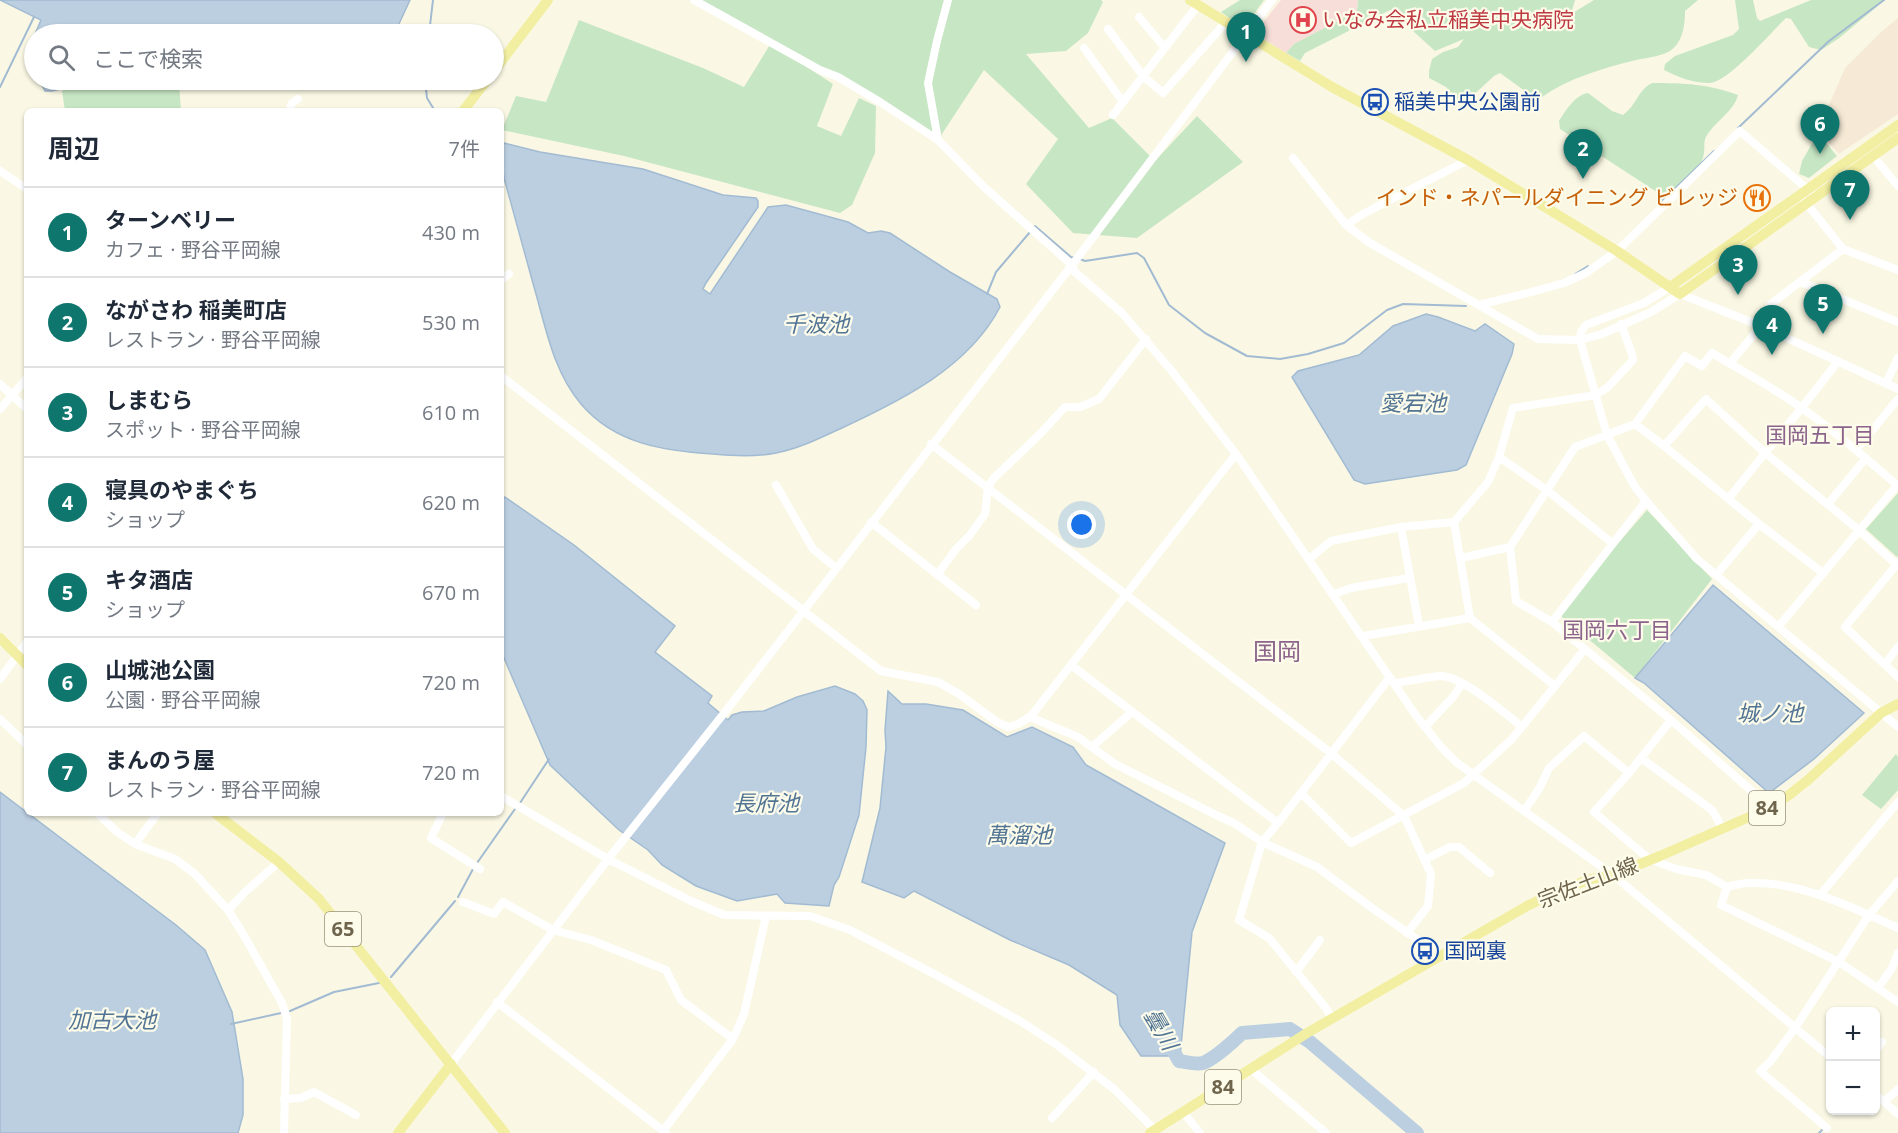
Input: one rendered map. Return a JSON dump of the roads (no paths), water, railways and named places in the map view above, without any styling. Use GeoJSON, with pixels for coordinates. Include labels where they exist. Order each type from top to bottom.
{"type":"FeatureCollection","features":[{"type":"Feature","properties":{"kind":"main road"},"geometry":{"type":"LineString","coordinates":[[504,58],[548,0]]}},
{"type":"Feature","properties":{"kind":"main road"},"geometry":{"type":"LineString","coordinates":[[1194,3],[1332,87],[1468,160],[1617,251],[1675,290],[1808,197],[1898,138]]}},
{"type":"Feature","properties":{"kind":"main road"},"geometry":{"type":"LineString","coordinates":[[466,108],[479,90]]}},
{"type":"Feature","properties":{"kind":"main road"},"geometry":{"type":"LineString","coordinates":[[1808,197],[1898,125]]}},
{"type":"Feature","properties":{"kind":"main road"},"geometry":{"type":"LineString","coordinates":[[0,638],[24,662]]}},
{"type":"Feature","properties":{"kind":"main road","name":"宗佐土山線"},"geometry":{"type":"LineString","coordinates":[[1152,1131],[1307,1033],[1527,906],[1591,879],[1613,875],[1770,807],[1790,795],[1808,780],[1881,713],[1898,704]]}},
{"type":"Feature","properties":{"kind":"main road","name":"65"},"geometry":{"type":"LineString","coordinates":[[219,816],[279,861],[319,899],[451,1064]]}},
{"type":"Feature","properties":{"kind":"main road"},"geometry":{"type":"LineString","coordinates":[[398,1133],[451,1064],[505,1133]]}},
{"type":"Feature","properties":{"kind":"street"},"geometry":{"type":"LineString","coordinates":[[694,0],[820,70],[838,77],[908,118],[938,140],[983,186],[1072,265],[1075,272],[1122,313],[1146,339],[1236,454],[1425,727],[1449,755],[1613,875],[1826,1055]]}},
{"type":"Feature","properties":{"kind":"street"},"geometry":{"type":"LineString","coordinates":[[938,140],[928,83],[948,0]]}},
{"type":"Feature","properties":{"kind":"street"},"geometry":{"type":"LineString","coordinates":[[451,1064],[608,859],[1072,265],[1272,0]]}},
{"type":"Feature","properties":{"kind":"street"},"geometry":{"type":"LineString","coordinates":[[1113,115],[1166,48],[1194,3]]}},
{"type":"Feature","properties":{"kind":"street"},"geometry":{"type":"LineString","coordinates":[[1139,17],[1166,48]]}},
{"type":"Feature","properties":{"kind":"street"},"geometry":{"type":"LineString","coordinates":[[1108,29],[1143,76],[1163,93],[1226,22]]}},
{"type":"Feature","properties":{"kind":"street"},"geometry":{"type":"LineString","coordinates":[[1084,48],[1124,102]]}},
{"type":"Feature","properties":{"kind":"street"},"geometry":{"type":"LineString","coordinates":[[290,108],[292,103],[298,99]]}},
{"type":"Feature","properties":{"kind":"street"},"geometry":{"type":"LineString","coordinates":[[1479,305],[1564,282],[1586,273],[1617,251],[1740,131],[1808,197],[1843,249],[1898,270]]}},
{"type":"Feature","properties":{"kind":"street"},"geometry":{"type":"LineString","coordinates":[[1873,156],[1898,186]]}},
{"type":"Feature","properties":{"kind":"street"},"geometry":{"type":"LineString","coordinates":[[1293,158],[1346,225],[1370,243],[1538,339],[1580,340],[1602,333],[1651,312],[1675,290]]}},
{"type":"Feature","properties":{"kind":"street"},"geometry":{"type":"LineString","coordinates":[[1346,225],[1468,160]]}},
{"type":"Feature","properties":{"kind":"street"},"geometry":{"type":"LineString","coordinates":[[0,171],[24,187]]}},
{"type":"Feature","properties":{"kind":"street"},"geometry":{"type":"LineString","coordinates":[[1730,363],[1761,326],[1771,304],[1843,249]]}},
{"type":"Feature","properties":{"kind":"street"},"geometry":{"type":"LineString","coordinates":[[504,277],[509,273]]}},
{"type":"Feature","properties":{"kind":"street"},"geometry":{"type":"LineString","coordinates":[[1801,282],[1898,322]]}},
{"type":"Feature","properties":{"kind":"street"},"geometry":{"type":"LineString","coordinates":[[1898,389],[1761,326],[1675,290],[1586,325],[1581,332],[1580,340],[1607,435],[1626,472],[1646,501],[1697,559],[1898,727]]}},
{"type":"Feature","properties":{"kind":"street"},"geometry":{"type":"LineString","coordinates":[[1309,559],[1331,542],[1401,527],[1454,522],[1488,482],[1513,408],[1596,395],[1608,387],[1633,360],[1621,324]]}},
{"type":"Feature","properties":{"kind":"street"},"geometry":{"type":"LineString","coordinates":[[937,575],[956,549],[970,536],[985,514],[988,488],[993,478],[1040,435],[1065,407],[1080,406],[1099,399],[1146,339]]}},
{"type":"Feature","properties":{"kind":"street"},"geometry":{"type":"LineString","coordinates":[[1770,807],[1671,720],[1552,622],[1516,601],[1510,548],[1575,447],[1635,424],[1685,356],[1702,366],[1712,353],[1730,363],[1802,408],[1898,485],[1779,626]]}},
{"type":"Feature","properties":{"kind":"street"},"geometry":{"type":"LineString","coordinates":[[1886,383],[1898,358]]}},
{"type":"Feature","properties":{"kind":"street"},"geometry":{"type":"LineString","coordinates":[[1729,498],[1838,361]]}},
{"type":"Feature","properties":{"kind":"street"},"geometry":{"type":"LineString","coordinates":[[504,378],[881,671],[938,682],[1008,727],[1030,717],[1236,454]]}},
{"type":"Feature","properties":{"kind":"street"},"geometry":{"type":"LineString","coordinates":[[0,409],[24,381]]}},
{"type":"Feature","properties":{"kind":"street"},"geometry":{"type":"LineString","coordinates":[[0,384],[24,406]]}},
{"type":"Feature","properties":{"kind":"street"},"geometry":{"type":"LineString","coordinates":[[1664,446],[1706,399],[1764,452],[1898,565],[1845,627],[1898,677]]}},
{"type":"Feature","properties":{"kind":"street"},"geometry":{"type":"LineString","coordinates":[[1856,450],[1898,399]]}},
{"type":"Feature","properties":{"kind":"street"},"geometry":{"type":"LineString","coordinates":[[1635,424],[1729,498],[1759,525],[1823,573]]}},
{"type":"Feature","properties":{"kind":"street"},"geometry":{"type":"LineString","coordinates":[[931,444],[1332,754],[1404,816],[1431,874],[1428,906],[1407,933]]}},
{"type":"Feature","properties":{"kind":"street"},"geometry":{"type":"LineString","coordinates":[[1498,457],[1548,491],[1612,543]]}},
{"type":"Feature","properties":{"kind":"street"},"geometry":{"type":"LineString","coordinates":[[1828,504],[1866,458]]}},
{"type":"Feature","properties":{"kind":"street"},"geometry":{"type":"LineString","coordinates":[[776,485],[813,549],[836,568]]}},
{"type":"Feature","properties":{"kind":"street"},"geometry":{"type":"LineString","coordinates":[[1552,622],[1646,501]]}},
{"type":"Feature","properties":{"kind":"street"},"geometry":{"type":"LineString","coordinates":[[871,522],[976,605]]}},
{"type":"Feature","properties":{"kind":"street"},"geometry":{"type":"LineString","coordinates":[[1454,522],[1470,618],[1555,686]]}},
{"type":"Feature","properties":{"kind":"street"},"geometry":{"type":"LineString","coordinates":[[1716,575],[1759,525]]}},
{"type":"Feature","properties":{"kind":"street"},"geometry":{"type":"LineString","coordinates":[[1401,527],[1419,626]]}},
{"type":"Feature","properties":{"kind":"street"},"geometry":{"type":"LineString","coordinates":[[1461,558],[1510,548]]}},
{"type":"Feature","properties":{"kind":"street"},"geometry":{"type":"LineString","coordinates":[[1334,594],[1351,588],[1409,578]]}},
{"type":"Feature","properties":{"kind":"street"},"geometry":{"type":"LineString","coordinates":[[1363,636],[1470,618]]}},
{"type":"Feature","properties":{"kind":"street"},"geometry":{"type":"LineString","coordinates":[[0,679],[24,646]]}},
{"type":"Feature","properties":{"kind":"street"},"geometry":{"type":"LineString","coordinates":[[1885,664],[1898,647]]}},
{"type":"Feature","properties":{"kind":"street"},"geometry":{"type":"LineString","coordinates":[[1301,793],[1351,843],[1464,783],[1512,739],[1585,649]]}},
{"type":"Feature","properties":{"kind":"street"},"geometry":{"type":"LineString","coordinates":[[1071,665],[1278,823]]}},
{"type":"Feature","properties":{"kind":"street"},"geometry":{"type":"LineString","coordinates":[[1332,1019],[1269,938],[1239,920],[1262,842],[1393,680],[1443,676],[1486,698],[1521,726]]}},
{"type":"Feature","properties":{"kind":"street"},"geometry":{"type":"LineString","coordinates":[[1425,727],[1462,684]]}},
{"type":"Feature","properties":{"kind":"street"},"geometry":{"type":"LineString","coordinates":[[1093,746],[1132,712]]}},
{"type":"Feature","properties":{"kind":"street"},"geometry":{"type":"LineString","coordinates":[[1030,717],[1078,736],[1115,764],[1234,823],[1262,842],[1317,867],[1442,956]]}},
{"type":"Feature","properties":{"kind":"street"},"geometry":{"type":"LineString","coordinates":[[0,719],[24,742]]}},
{"type":"Feature","properties":{"kind":"street"},"geometry":{"type":"LineString","coordinates":[[1671,720],[1629,773],[1594,812],[1649,859],[1676,869],[1706,875],[1727,887],[1748,883],[1767,883],[1820,895],[1898,928]]}},
{"type":"Feature","properties":{"kind":"street"},"geometry":{"type":"LineString","coordinates":[[1524,811],[1539,789],[1549,768],[1584,736],[1629,773]]}},
{"type":"Feature","properties":{"kind":"street"},"geometry":{"type":"LineString","coordinates":[[1641,758],[1712,810],[1723,829]]}},
{"type":"Feature","properties":{"kind":"street"},"geometry":{"type":"LineString","coordinates":[[504,798],[608,859],[724,915],[810,916],[850,930],[938,975],[1057,1045],[1114,1089],[1152,1131]]}},
{"type":"Feature","properties":{"kind":"street"},"geometry":{"type":"LineString","coordinates":[[1820,895],[1898,802]]}},
{"type":"Feature","properties":{"kind":"street"},"geometry":{"type":"LineString","coordinates":[[100,816],[117,832],[135,844],[175,859],[195,874],[228,910],[271,983],[282,1003],[287,1019],[284,1133]]}},
{"type":"Feature","properties":{"kind":"street"},"geometry":{"type":"LineString","coordinates":[[135,844],[156,816]]}},
{"type":"Feature","properties":{"kind":"street"},"geometry":{"type":"LineString","coordinates":[[442,816],[431,838],[480,869]]}},
{"type":"Feature","properties":{"kind":"street"},"geometry":{"type":"LineString","coordinates":[[1424,860],[1450,847],[1459,847],[1490,873]]}},
{"type":"Feature","properties":{"kind":"street"},"geometry":{"type":"LineString","coordinates":[[228,910],[245,891],[279,861]]}},
{"type":"Feature","properties":{"kind":"street"},"geometry":{"type":"LineString","coordinates":[[1827,1128],[1760,1071],[1770,1062],[1795,1028],[1869,915],[1898,881]]}},
{"type":"Feature","properties":{"kind":"street"},"geometry":{"type":"LineString","coordinates":[[1727,887],[1721,904],[1839,962],[1898,1002]]}},
{"type":"Feature","properties":{"kind":"street"},"geometry":{"type":"LineString","coordinates":[[463,902],[494,914],[503,902],[553,930],[591,940],[666,970],[681,1000],[733,1039]]}},
{"type":"Feature","properties":{"kind":"street"},"geometry":{"type":"LineString","coordinates":[[498,1002],[664,1132],[733,1039],[744,1014],[766,916]]}},
{"type":"Feature","properties":{"kind":"street"},"geometry":{"type":"LineString","coordinates":[[1296,972],[1320,940]]}},
{"type":"Feature","properties":{"kind":"street"},"geometry":{"type":"LineString","coordinates":[[1878,988],[1892,968],[1898,953]]}},
{"type":"Feature","properties":{"kind":"street"},"geometry":{"type":"LineString","coordinates":[[1251,1069],[1326,1133]]}},
{"type":"Feature","properties":{"kind":"street"},"geometry":{"type":"LineString","coordinates":[[1052,1118],[1094,1072]]}},
{"type":"Feature","properties":{"kind":"street"},"geometry":{"type":"LineString","coordinates":[[1884,1102],[1898,1089]]}},
{"type":"Feature","properties":{"kind":"street"},"geometry":{"type":"LineString","coordinates":[[284,1099],[301,1098],[314,1092],[356,1115]]}},
{"type":"Feature","properties":{"kind":"street"},"geometry":{"type":"LineString","coordinates":[[1880,1099],[1898,1114]]}},
{"type":"Feature","properties":{"kind":"street"},"geometry":{"type":"LineString","coordinates":[[1184,1112],[1200,1133]]}},
{"type":"Feature","properties":{"kind":"water"},"geometry":{"type":"Polygon","coordinates":[[[0,0],[410,0],[399,24],[39,24],[41,20],[0,0]]]}},
{"type":"Feature","properties":{"kind":"water","name":"千波池"},"geometry":{"type":"Polygon","coordinates":[[[504,143],[540,152],[643,169],[723,195],[756,198],[758,207],[703,289],[710,294],[768,207],[786,205],[848,222],[868,233],[881,231],[890,233],[997,299],[1000,307],[987,328],[971,347],[952,364],[911,393],[803,445],[776,453],[745,456],[676,451],[641,443],[609,428],[594,418],[571,391],[557,363],[504,178],[504,143]]]}},
{"type":"Feature","properties":{"kind":"water","name":"愛宕池"},"geometry":{"type":"Polygon","coordinates":[[[1426,314],[1475,331],[1485,324],[1514,344],[1512,354],[1466,465],[1457,470],[1365,484],[1354,480],[1292,377],[1298,371],[1359,355],[1393,326],[1426,314]]]}},
{"type":"Feature","properties":{"kind":"water","name":"長府池"},"geometry":{"type":"Polygon","coordinates":[[[504,498],[574,545],[675,626],[655,652],[712,696],[708,703],[728,720],[732,715],[764,711],[797,697],[835,686],[855,694],[863,701],[867,710],[866,747],[859,815],[839,877],[834,885],[829,906],[785,903],[777,894],[737,901],[696,886],[662,865],[648,850],[619,830],[550,765],[504,658],[504,498]]]}},
{"type":"Feature","properties":{"kind":"water","name":"城ノ池"},"geometry":{"type":"Polygon","coordinates":[[[1713,585],[1864,713],[1814,759],[1769,793],[1644,683],[1635,678],[1713,585]]]}},
{"type":"Feature","properties":{"kind":"water","name":"萬溜池"},"geometry":{"type":"Polygon","coordinates":[[[888,691],[902,704],[926,704],[963,710],[1007,737],[1032,727],[1073,747],[1086,765],[1225,843],[1192,932],[1180,1056],[1141,1056],[1120,1025],[1117,995],[1069,965],[1010,940],[914,891],[904,898],[862,882],[880,808],[886,747],[888,691]]]}},
{"type":"Feature","properties":{"kind":"water","name":"加古大池"},"geometry":{"type":"Polygon","coordinates":[[[0,792],[24,810],[24,816],[32,816],[176,925],[205,950],[232,1012],[243,1079],[243,1115],[238,1133],[0,1133],[0,792]]]}},
{"type":"Feature","properties":{"kind":"waterway"},"geometry":{"type":"LineString","coordinates":[[430,24],[433,0]]}},
{"type":"Feature","properties":{"kind":"waterway"},"geometry":{"type":"LineString","coordinates":[[1738,128],[1829,41],[1884,0]]}},
{"type":"Feature","properties":{"kind":"waterway"},"geometry":{"type":"LineString","coordinates":[[31,24],[34,17]]}},
{"type":"Feature","properties":{"kind":"waterway"},"geometry":{"type":"LineString","coordinates":[[0,87],[24,38]]}},
{"type":"Feature","properties":{"kind":"waterway"},"geometry":{"type":"LineString","coordinates":[[426,90],[427,98],[433,108]]}},
{"type":"Feature","properties":{"kind":"waterway"},"geometry":{"type":"LineString","coordinates":[[1658,205],[1714,151]]}},
{"type":"Feature","properties":{"kind":"waterway"},"geometry":{"type":"LineString","coordinates":[[1035,226],[1075,258]]}},
{"type":"Feature","properties":{"kind":"waterway"},"geometry":{"type":"LineString","coordinates":[[987,294],[996,272],[1030,232]]}},
{"type":"Feature","properties":{"kind":"waterway"},"geometry":{"type":"LineString","coordinates":[[1080,259],[1085,261],[1137,253],[1144,258],[1169,305],[1205,333],[1247,356],[1280,359],[1308,354],[1344,343],[1387,310],[1403,304],[1466,306]]}},
{"type":"Feature","properties":{"kind":"waterway"},"geometry":{"type":"LineString","coordinates":[[1575,274],[1588,266]]}},
{"type":"Feature","properties":{"kind":"waterway"},"geometry":{"type":"LineString","coordinates":[[520,803],[549,759]]}},
{"type":"Feature","properties":{"kind":"waterway"},"geometry":{"type":"LineString","coordinates":[[477,863],[515,809]]}},
{"type":"Feature","properties":{"kind":"waterway"},"geometry":{"type":"LineString","coordinates":[[458,897],[473,869]]}},
{"type":"Feature","properties":{"kind":"waterway"},"geometry":{"type":"LineString","coordinates":[[391,977],[455,901]]}},
{"type":"Feature","properties":{"kind":"waterway"},"geometry":{"type":"LineString","coordinates":[[290,1011],[334,992],[379,983]]}},
{"type":"Feature","properties":{"kind":"waterway"},"geometry":{"type":"LineString","coordinates":[[231,1024],[281,1013]]}},
{"type":"Feature","properties":{"kind":"waterway","name":"曇川"},"geometry":{"type":"LineString","coordinates":[[1168,1041],[1179,1061],[1200,1064],[1218,1054],[1242,1033],[1290,1029],[1310,1042],[1417,1133]]}},
{"type":"Feature","properties":{"kind":"waterway"},"geometry":{"type":"LineString","coordinates":[[1819,1133],[1822,1130]]}},
{"type":"Feature","properties":{"kind":"place","name":"いなみ会私立稲美中央病院"},"geometry":{"type":"Point","coordinates":[1303,20]}},
{"type":"Feature","properties":{"kind":"place","name":"ターンベリー"},"geometry":{"type":"Point","coordinates":[1246,62]}},
{"type":"Feature","properties":{"kind":"place","name":"稲美中央公園前"},"geometry":{"type":"Point","coordinates":[1375,102]}},
{"type":"Feature","properties":{"kind":"place","name":"山城池公園"},"geometry":{"type":"Point","coordinates":[1820,154]}},
{"type":"Feature","properties":{"kind":"place","name":"ながさわ 稲美町店"},"geometry":{"type":"Point","coordinates":[1583,179]}},
{"type":"Feature","properties":{"kind":"place","name":"インド・ネパールダイニング ビレッジ"},"geometry":{"type":"Point","coordinates":[1757,198]}},
{"type":"Feature","properties":{"kind":"place","name":"まんのう屋"},"geometry":{"type":"Point","coordinates":[1850,220]}},
{"type":"Feature","properties":{"kind":"place","name":"しまむら"},"geometry":{"type":"Point","coordinates":[1738,295]}},
{"type":"Feature","properties":{"kind":"place","name":"キタ酒店"},"geometry":{"type":"Point","coordinates":[1823,334]}},
{"type":"Feature","properties":{"kind":"place","name":"寝具のやまぐち"},"geometry":{"type":"Point","coordinates":[1772,355]}},
{"type":"Feature","properties":{"kind":"place","name":"国岡裏"},"geometry":{"type":"Point","coordinates":[1425,951]}},
{"type":"Feature","properties":{"kind":"district","name":"国岡五丁目"},"geometry":{"type":"Point","coordinates":[1820,435]}},
{"type":"Feature","properties":{"kind":"district","name":"国岡六丁目"},"geometry":{"type":"Point","coordinates":[1617,630]}},
{"type":"Feature","properties":{"kind":"district","name":"国岡"},"geometry":{"type":"Point","coordinates":[1277,652]}}]}
